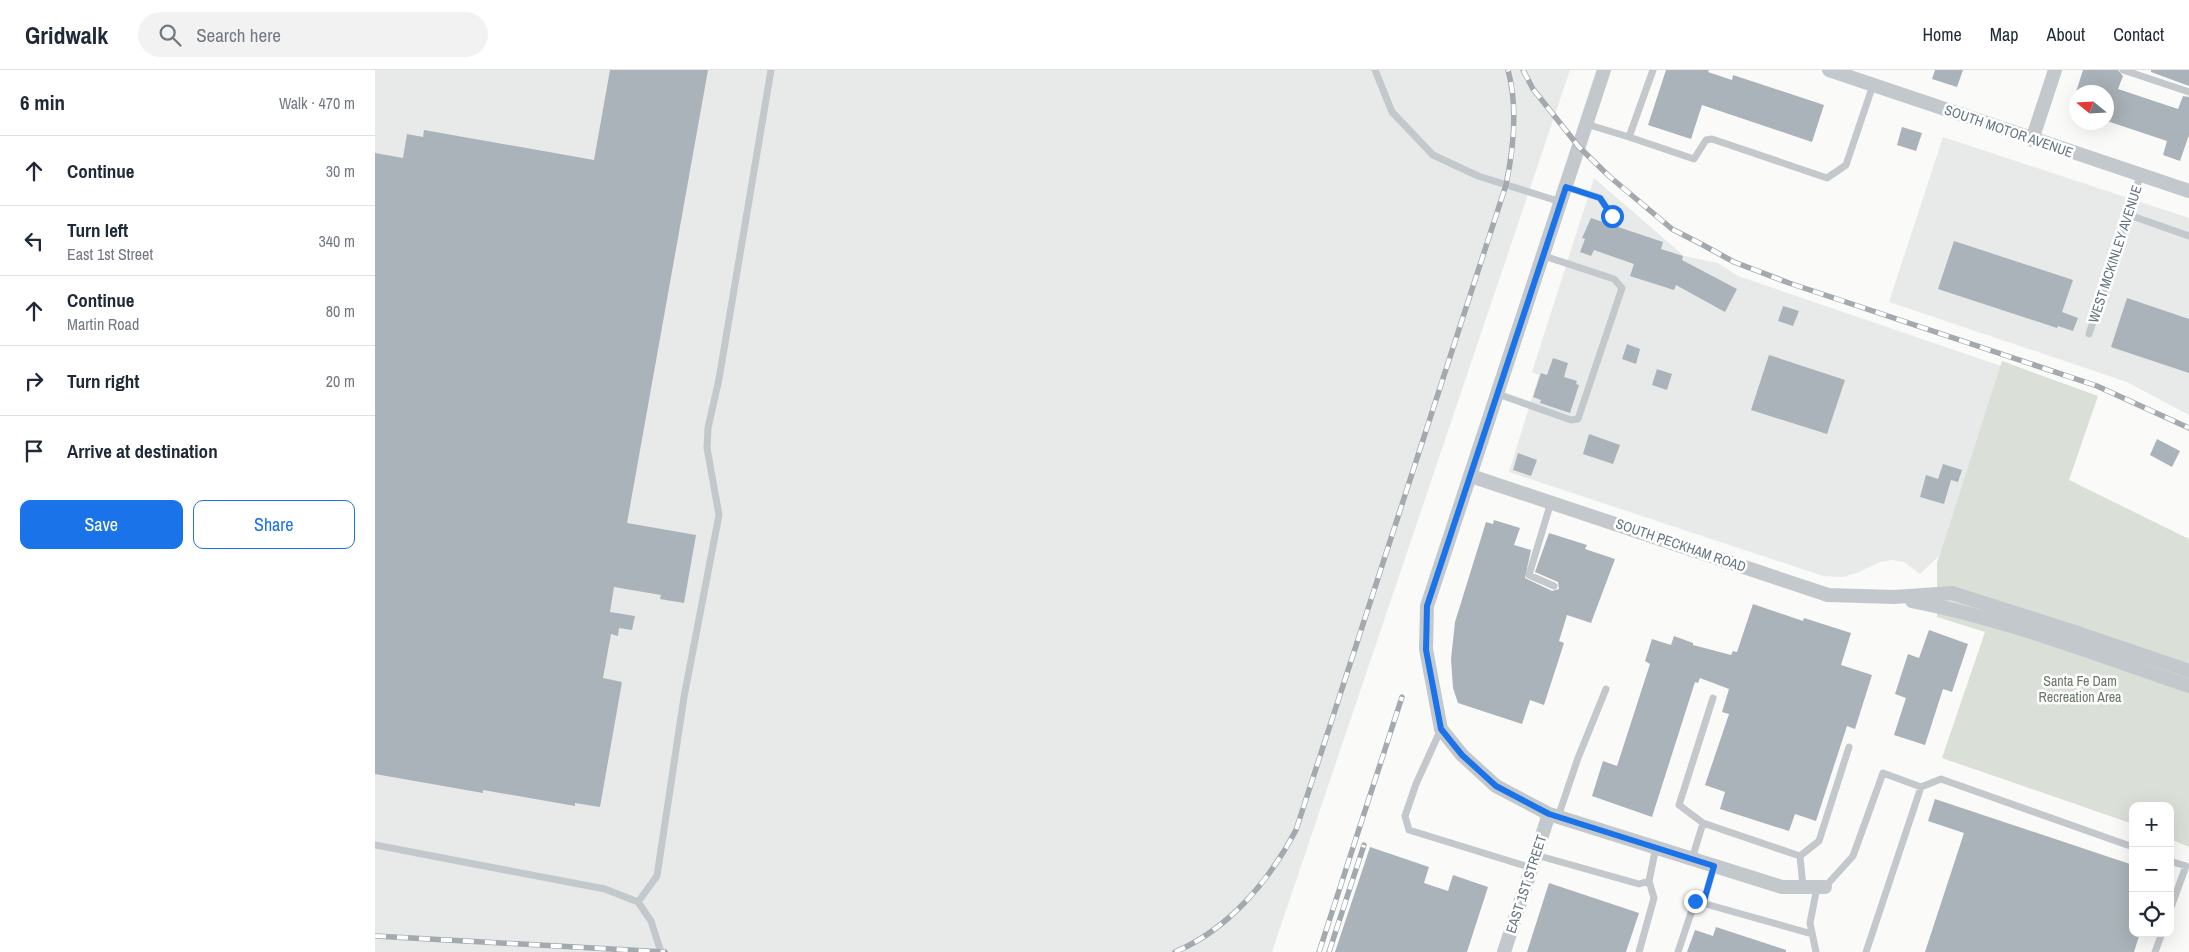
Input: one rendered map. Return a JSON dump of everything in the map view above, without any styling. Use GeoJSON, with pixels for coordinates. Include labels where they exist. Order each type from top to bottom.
{"type":"FeatureCollection","features":[{"type":"Feature","properties":{"kind":"street"},"geometry":{"type":"LineString","coordinates":[[1604,70],[1427,606],[1426,650],[1441,729],[1462,755],[1496,786],[1554,815],[1781,887],[1815,887]]}},
{"type":"Feature","properties":{"kind":"street","name":"SOUTH MOTOR AVENUE"},"geometry":{"type":"LineString","coordinates":[[1829,70],[2032,140],[2189,191]]}},
{"type":"Feature","properties":{"kind":"street"},"geometry":{"type":"LineString","coordinates":[[2032,140],[2055,70]]}},
{"type":"Feature","properties":{"kind":"street","name":"SOUTH PECKHAM ROAD"},"geometry":{"type":"LineString","coordinates":[[1471,476],[1828,595],[1894,597]]}},
{"type":"Feature","properties":{"kind":"street"},"geometry":{"type":"LineString","coordinates":[[1894,597],[1951,593],[2081,634],[2189,671]]}},
{"type":"Feature","properties":{"kind":"street"},"geometry":{"type":"LineString","coordinates":[[1894,597],[1945,607],[2077,647],[2189,686]]}},
{"type":"Feature","properties":{"kind":"street","name":"EAST 1ST STREET"},"geometry":{"type":"LineString","coordinates":[[1504,952],[1534,862],[1554,815]]}},
{"type":"Feature","properties":{"kind":"lane"},"geometry":{"type":"LineString","coordinates":[[638,902],[657,876],[684,697],[719,515],[707,448],[707,428],[719,379],[771,70]]}},
{"type":"Feature","properties":{"kind":"lane"},"geometry":{"type":"LineString","coordinates":[[1375,70],[1392,112],[1433,155],[1478,176],[1561,202]]}},
{"type":"Feature","properties":{"kind":"lane"},"geometry":{"type":"LineString","coordinates":[[1629,137],[1653,70]]}},
{"type":"Feature","properties":{"kind":"lane"},"geometry":{"type":"LineString","coordinates":[[2123,70],[2189,92]]}},
{"type":"Feature","properties":{"kind":"lane"},"geometry":{"type":"LineString","coordinates":[[1587,124],[1694,159],[1705,140],[1712,139],[1827,178],[1846,165],[1873,85]]}},
{"type":"Feature","properties":{"kind":"lane","name":"WEST MCKINLEY AVENUE"},"geometry":{"type":"LineString","coordinates":[[2089,334],[2129,215],[2140,175]]}},
{"type":"Feature","properties":{"kind":"lane"},"geometry":{"type":"LineString","coordinates":[[1566,187],[1600,198],[1612,216]]}},
{"type":"Feature","properties":{"kind":"lane"},"geometry":{"type":"LineString","coordinates":[[2129,215],[2189,236]]}},
{"type":"Feature","properties":{"kind":"lane"},"geometry":{"type":"LineString","coordinates":[[1498,394],[1571,420],[1579,419],[1622,288],[1614,279],[1544,256]]}},
{"type":"Feature","properties":{"kind":"lane"},"geometry":{"type":"LineString","coordinates":[[1551,502],[1529,575],[1554,586]]}},
{"type":"Feature","properties":{"kind":"lane"},"geometry":{"type":"LineString","coordinates":[[1554,815],[1606,690]]}},
{"type":"Feature","properties":{"kind":"lane"},"geometry":{"type":"LineString","coordinates":[[1713,698],[1679,805],[1703,823],[1800,856],[1815,887],[1810,922],[1816,952]]}},
{"type":"Feature","properties":{"kind":"lane"},"geometry":{"type":"LineString","coordinates":[[1441,729],[1405,816],[1409,830],[1534,862],[1639,884],[1649,881]]}},
{"type":"Feature","properties":{"kind":"lane"},"geometry":{"type":"LineString","coordinates":[[1800,856],[1819,841],[1849,747]]}},
{"type":"Feature","properties":{"kind":"lane"},"geometry":{"type":"LineString","coordinates":[[1815,887],[1853,856],[1883,773],[1921,787],[1941,779],[2130,847]]}},
{"type":"Feature","properties":{"kind":"lane"},"geometry":{"type":"LineString","coordinates":[[1867,952],[1921,787]]}},
{"type":"Feature","properties":{"kind":"lane"},"geometry":{"type":"LineString","coordinates":[[1692,859],[1703,823]]}},
{"type":"Feature","properties":{"kind":"lane"},"geometry":{"type":"LineString","coordinates":[[375,845],[605,890],[638,902],[651,921],[661,952]]}},
{"type":"Feature","properties":{"kind":"lane"},"geometry":{"type":"LineString","coordinates":[[1639,952],[1654,898],[1649,881],[1656,847]]}},
{"type":"Feature","properties":{"kind":"lane"},"geometry":{"type":"LineString","coordinates":[[2174,862],[2186,866],[2174,899]]}},
{"type":"Feature","properties":{"kind":"lane"},"geometry":{"type":"LineString","coordinates":[[1703,904],[1714,866]]}},
{"type":"Feature","properties":{"kind":"lane"},"geometry":{"type":"LineString","coordinates":[[1678,952],[1695,901],[1812,934]]}},
{"type":"Feature","properties":{"kind":"lane"},"geometry":{"type":"LineString","coordinates":[[2155,952],[2161,937]]}},
{"type":"Feature","properties":{"kind":"shaded area"},"geometry":{"type":"Polygon","coordinates":[[[375,70],[1570,70],[1272,952],[375,952],[375,70]]]}},
{"type":"Feature","properties":{"kind":"shaded area"},"geometry":{"type":"Polygon","coordinates":[[[1943,137],[2189,218],[2189,415],[2127,382],[1889,302],[1943,137]]]}},
{"type":"Feature","properties":{"kind":"shaded area"},"geometry":{"type":"Polygon","coordinates":[[[1594,178],[1684,256],[1718,263],[1738,276],[2001,366],[1939,556],[1920,574],[1904,562],[1892,560],[1880,562],[1843,577],[1823,576],[1509,472],[1539,375],[1532,372],[1594,178]]]}},
{"type":"Feature","properties":{"kind":"green space","name":"Santa Fe Dam Recreation Area"},"geometry":{"type":"Polygon","coordinates":[[[2002,361],[2098,396],[2069,480],[2189,539],[2189,847],[2174,841],[2174,802],[2129,802],[2129,823],[1942,758],[1985,632],[1937,617],[1937,563],[2002,361]]]}},
{"type":"Feature","properties":{"kind":"building"},"geometry":{"type":"Polygon","coordinates":[[[610,70],[708,70],[627,523],[696,535],[684,603],[660,599],[661,595],[614,587],[610,612],[635,616],[632,630],[619,628],[618,636],[611,634],[603,678],[622,682],[600,807],[575,803],[575,806],[483,790],[483,793],[375,774],[375,153],[403,158],[407,134],[423,137],[424,130],[594,160],[610,70]]]}},
{"type":"Feature","properties":{"kind":"building"},"geometry":{"type":"Polygon","coordinates":[[[1666,70],[1709,70],[1708,72],[1732,80],[1733,75],[1824,105],[1812,142],[1702,105],[1691,139],[1648,125],[1666,70]]]}},
{"type":"Feature","properties":{"kind":"building"},"geometry":{"type":"Polygon","coordinates":[[[1935,70],[1963,70],[1957,87],[1932,79],[1935,70]]]}},
{"type":"Feature","properties":{"kind":"building"},"geometry":{"type":"Polygon","coordinates":[[[2083,70],[2118,70],[2123,76],[2118,89],[2178,109],[2183,96],[2189,97],[2189,135],[2180,161],[2163,155],[2167,141],[2114,123],[2114,85],[2078,85],[2083,70]]]}},
{"type":"Feature","properties":{"kind":"building"},"geometry":{"type":"Polygon","coordinates":[[[2151,70],[2189,70],[2189,86],[2151,72],[2151,70]]]}},
{"type":"Feature","properties":{"kind":"building"},"geometry":{"type":"Polygon","coordinates":[[[1902,127],[1922,133],[1916,151],[1897,145],[1902,127]]]}},
{"type":"Feature","properties":{"kind":"building"},"geometry":{"type":"Polygon","coordinates":[[[1591,218],[1663,242],[1661,249],[1683,256],[1682,260],[1737,289],[1725,312],[1676,285],[1674,290],[1630,276],[1634,264],[1594,250],[1591,256],[1580,252],[1585,239],[1582,238],[1591,218]]]}},
{"type":"Feature","properties":{"kind":"building"},"geometry":{"type":"Polygon","coordinates":[[[1954,241],[2073,280],[2062,312],[2078,318],[2073,331],[2058,326],[2057,328],[1938,289],[1954,241]]]}},
{"type":"Feature","properties":{"kind":"building"},"geometry":{"type":"Polygon","coordinates":[[[2127,298],[2189,319],[2189,373],[2111,347],[2127,298]]]}},
{"type":"Feature","properties":{"kind":"building"},"geometry":{"type":"Polygon","coordinates":[[[1783,306],[1799,311],[1793,326],[1778,321],[1783,306]]]}},
{"type":"Feature","properties":{"kind":"building"},"geometry":{"type":"Polygon","coordinates":[[[1627,344],[1640,349],[1636,364],[1622,359],[1627,344]]]}},
{"type":"Feature","properties":{"kind":"building"},"geometry":{"type":"Polygon","coordinates":[[[1769,355],[1845,380],[1827,434],[1751,410],[1769,355]]]}},
{"type":"Feature","properties":{"kind":"building"},"geometry":{"type":"Polygon","coordinates":[[[1553,358],[1568,363],[1564,377],[1577,381],[1576,384],[1579,385],[1570,413],[1540,403],[1541,400],[1533,397],[1541,373],[1547,375],[1553,358]]]}},
{"type":"Feature","properties":{"kind":"building"},"geometry":{"type":"Polygon","coordinates":[[[1657,369],[1672,374],[1667,390],[1652,385],[1657,369]]]}},
{"type":"Feature","properties":{"kind":"building"},"geometry":{"type":"Polygon","coordinates":[[[1589,434],[1620,445],[1613,464],[1583,454],[1589,434]]]}},
{"type":"Feature","properties":{"kind":"building"},"geometry":{"type":"Polygon","coordinates":[[[2157,439],[2180,451],[2172,467],[2150,455],[2157,439]]]}},
{"type":"Feature","properties":{"kind":"building"},"geometry":{"type":"Polygon","coordinates":[[[1518,453],[1537,460],[1531,476],[1513,470],[1518,453]]]}},
{"type":"Feature","properties":{"kind":"building"},"geometry":{"type":"Polygon","coordinates":[[[1943,464],[1962,470],[1958,482],[1951,480],[1944,504],[1920,497],[1926,475],[1938,479],[1943,464]]]}},
{"type":"Feature","properties":{"kind":"building"},"geometry":{"type":"Polygon","coordinates":[[[1494,520],[1520,528],[1514,545],[1531,550],[1525,578],[1552,591],[1559,589],[1558,582],[1535,572],[1549,533],[1587,545],[1585,549],[1615,559],[1591,623],[1567,615],[1559,641],[1564,643],[1544,705],[1530,700],[1522,724],[1458,703],[1453,688],[1451,659],[1455,622],[1486,522],[1493,524],[1494,520]]]}},
{"type":"Feature","properties":{"kind":"building"},"geometry":{"type":"Polygon","coordinates":[[[1753,604],[1803,621],[1804,618],[1851,633],[1841,665],[1872,675],[1855,729],[1847,726],[1816,821],[1795,814],[1789,831],[1720,809],[1725,792],[1705,785],[1729,714],[1722,712],[1729,689],[1700,678],[1698,683],[1695,682],[1652,817],[1592,796],[1603,761],[1617,766],[1650,664],[1645,661],[1652,639],[1671,645],[1674,636],[1693,643],[1693,645],[1731,655],[1733,651],[1737,652],[1753,604]]]}},
{"type":"Feature","properties":{"kind":"building"},"geometry":{"type":"Polygon","coordinates":[[[1929,630],[1968,644],[1952,692],[1943,689],[1925,745],[1894,735],[1906,698],[1895,694],[1908,654],[1919,658],[1929,630]]]}},
{"type":"Feature","properties":{"kind":"building"},"geometry":{"type":"Polygon","coordinates":[[[1935,799],[2129,864],[2129,937],[2139,937],[2134,952],[1925,952],[1964,833],[1928,821],[1935,799]]]}},
{"type":"Feature","properties":{"kind":"building"},"geometry":{"type":"Polygon","coordinates":[[[1370,847],[1429,867],[1424,883],[1448,891],[1453,875],[1488,887],[1467,952],[1335,952],[1370,847]]]}},
{"type":"Feature","properties":{"kind":"building"},"geometry":{"type":"Polygon","coordinates":[[[1549,883],[1639,913],[1626,952],[1527,952],[1549,883]]]}},
{"type":"Feature","properties":{"kind":"building"},"geometry":{"type":"Polygon","coordinates":[[[1716,927],[1786,950],[1786,952],[1687,952],[1695,930],[1713,936],[1716,927]]]}},
{"type":"Feature","properties":{"kind":"railway"},"geometry":{"type":"LineString","coordinates":[[1175,952],[1213,930],[1246,902],[1273,867],[1296,830],[1506,185],[1514,127],[1513,98],[1508,70]]}},
{"type":"Feature","properties":{"kind":"railway"},"geometry":{"type":"LineString","coordinates":[[1523,70],[1533,89],[1579,147],[1610,177],[1672,229],[1734,262],[1789,283],[2097,386],[2189,428]]}},
{"type":"Feature","properties":{"kind":"railway"},"geometry":{"type":"LineString","coordinates":[[1319,952],[1402,697]]}},
{"type":"Feature","properties":{"kind":"railway"},"geometry":{"type":"LineString","coordinates":[[1329,952],[1364,845]]}},
{"type":"Feature","properties":{"kind":"railway"},"geometry":{"type":"LineString","coordinates":[[375,936],[665,952]]}},
{"type":"Feature","properties":{"kind":"route"},"geometry":{"type":"LineString","coordinates":[[1612,216],[1600,198],[1566,187],[1427,606],[1426,650],[1441,729],[1462,755],[1496,786],[1549,814],[1714,866],[1703,904],[1695,901]]}}]}
